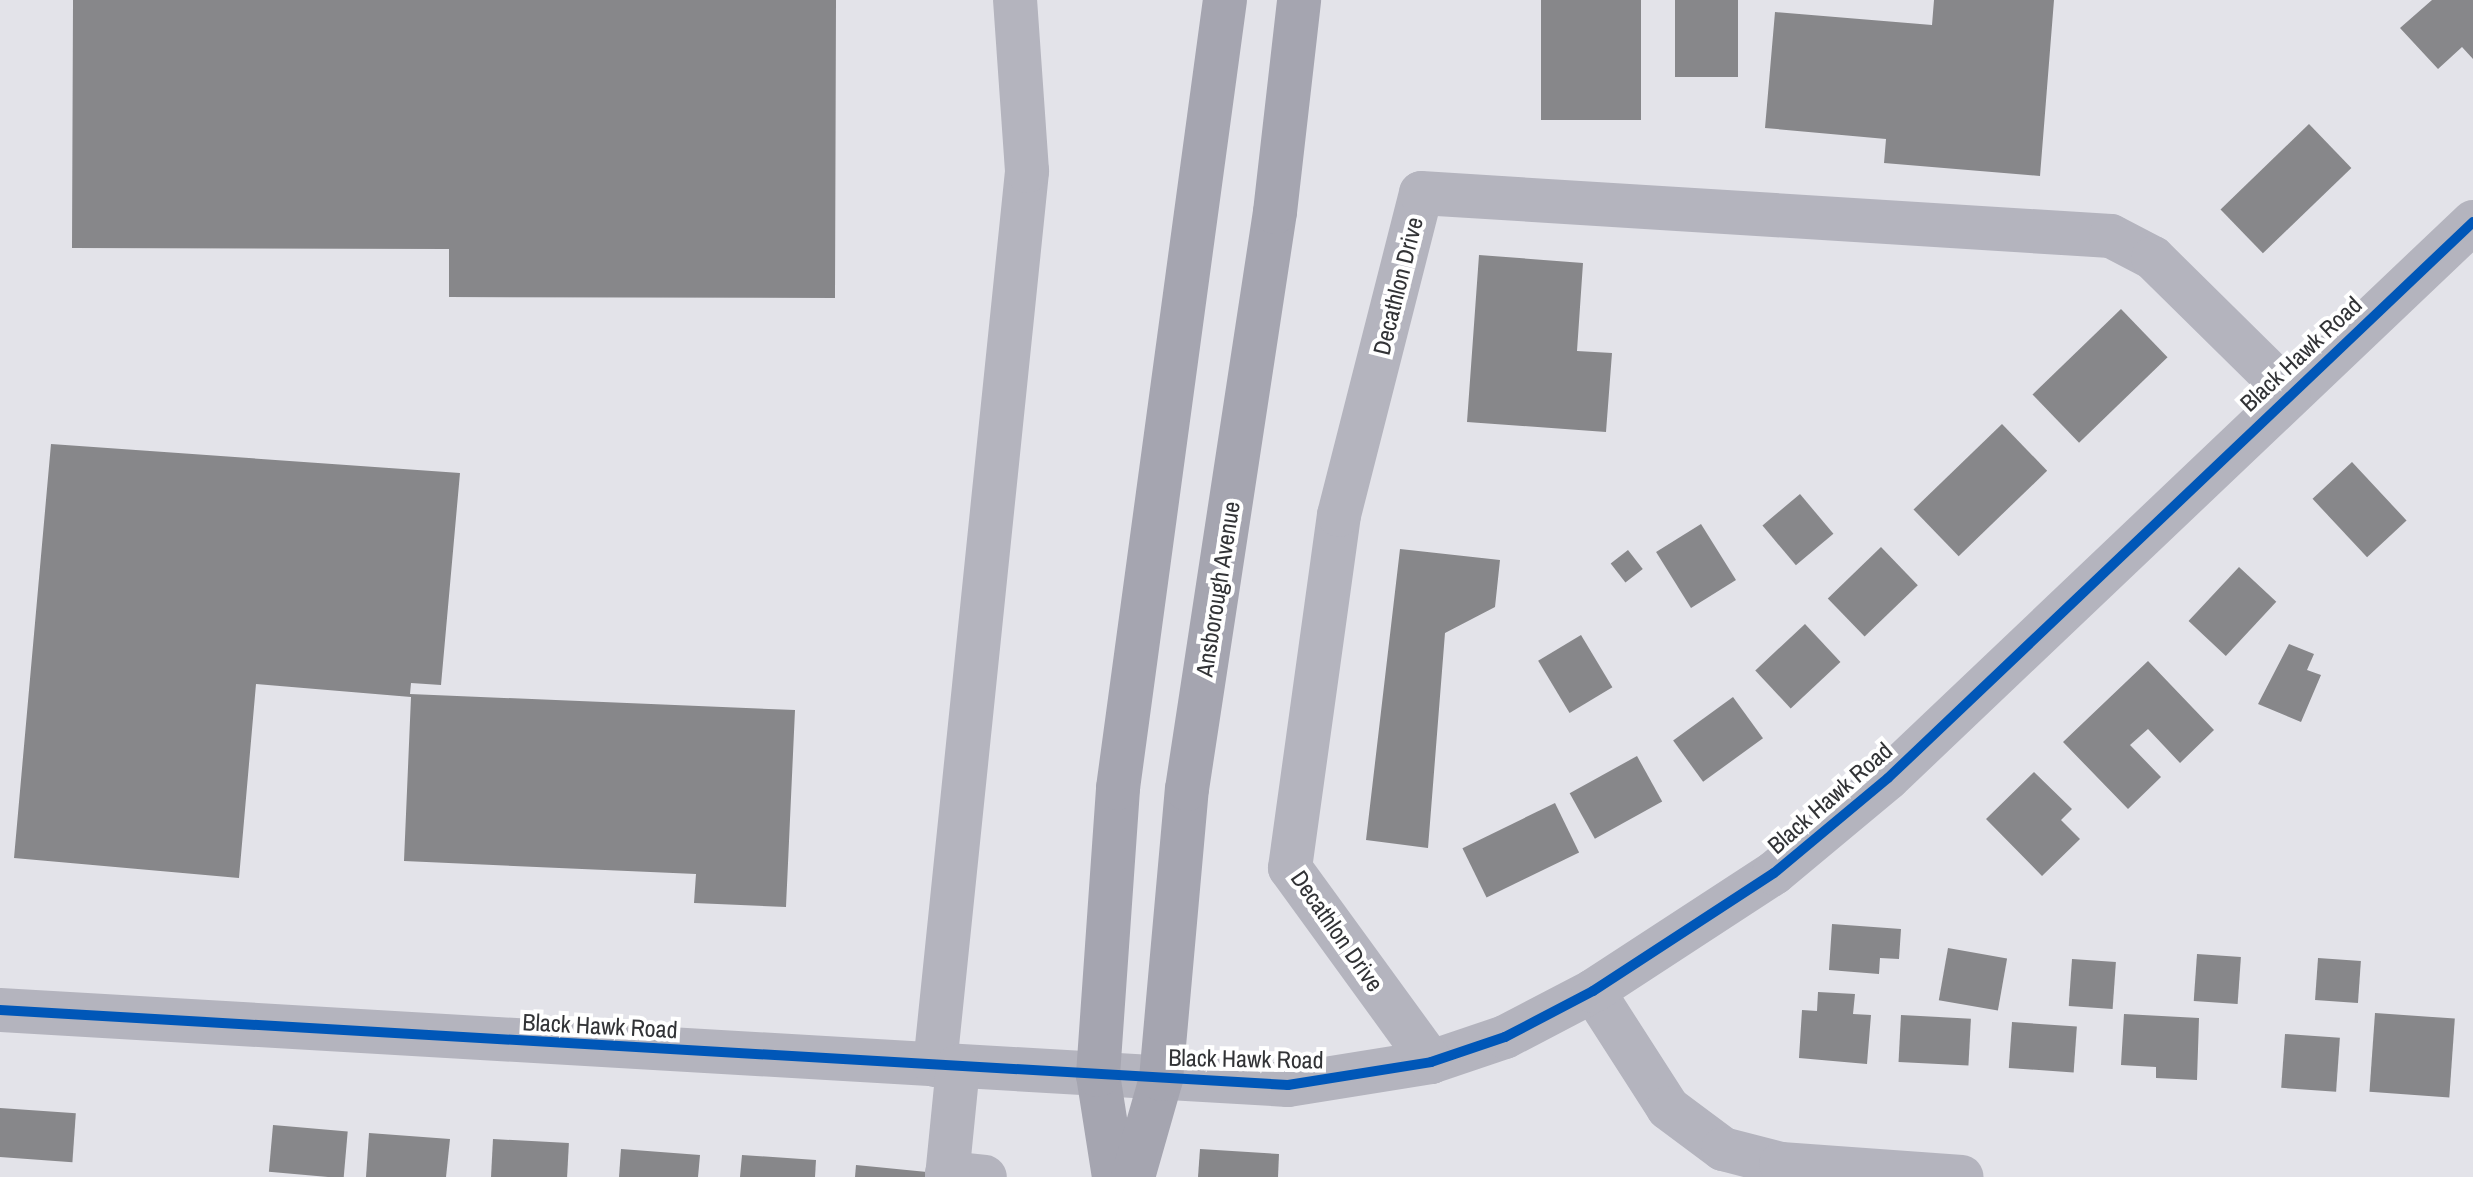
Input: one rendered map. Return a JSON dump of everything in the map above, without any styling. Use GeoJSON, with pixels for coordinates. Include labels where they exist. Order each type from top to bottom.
{"type":"FeatureCollection","features":[{"type":"Feature","properties":{"kind":"main road"},"geometry":{"type":"LineString","coordinates":[[1114,1177],[1098,1075],[1118,788],[1225,0]]}},
{"type":"Feature","properties":{"kind":"main road","name":"Ansborough Avenue"},"geometry":{"type":"LineString","coordinates":[[1133,1177],[1161,1079],[1187,789],[1275,212],[1299,0]]}},
{"type":"Feature","properties":{"kind":"street"},"geometry":{"type":"LineString","coordinates":[[960,1176],[947,1066],[1027,171],[1015,0]]}},
{"type":"Feature","properties":{"kind":"street","name":"Decathlon Drive"},"geometry":{"type":"LineString","coordinates":[[1431,1062],[1290,868],[1339,515],[1421,193],[2111,236],[2153,258],[2289,392]]}},
{"type":"Feature","properties":{"kind":"street","name":"Black Hawk Road"},"geometry":{"type":"LineString","coordinates":[[0,1010],[1288,1085],[1431,1062],[1505,1037],[1593,991],[1774,873],[1888,778],[2289,392],[2473,222]]}},
{"type":"Feature","properties":{"kind":"street"},"geometry":{"type":"LineString","coordinates":[[1593,991],[1668,1108],[1723,1149],[1781,1164],[1962,1177]]}},
{"type":"Feature","properties":{"kind":"building"},"geometry":{"type":"Polygon","coordinates":[[[73,0],[836,0],[835,298],[449,297],[449,249],[72,248],[73,0]]]}},
{"type":"Feature","properties":{"kind":"building"},"geometry":{"type":"Polygon","coordinates":[[[1541,0],[1641,0],[1641,120],[1541,120],[1541,0]]]}},
{"type":"Feature","properties":{"kind":"building"},"geometry":{"type":"Polygon","coordinates":[[[1675,0],[1738,0],[1738,77],[1675,77],[1675,0]]]}},
{"type":"Feature","properties":{"kind":"building"},"geometry":{"type":"Polygon","coordinates":[[[1934,0],[2054,0],[2040,176],[1884,163],[1886,139],[1765,128],[1775,12],[1932,25],[1934,0]]]}},
{"type":"Feature","properties":{"kind":"building"},"geometry":{"type":"Polygon","coordinates":[[[2432,0],[2473,0],[2473,59],[2462,47],[2438,69],[2400,28],[2432,0]]]}},
{"type":"Feature","properties":{"kind":"building"},"geometry":{"type":"Polygon","coordinates":[[[2309,124],[2351,168],[2263,253],[2221,209],[2309,124]]]}},
{"type":"Feature","properties":{"kind":"building"},"geometry":{"type":"Polygon","coordinates":[[[1479,255],[1583,263],[1577,351],[1612,353],[1606,432],[1467,422],[1479,255]]]}},
{"type":"Feature","properties":{"kind":"building"},"geometry":{"type":"Polygon","coordinates":[[[2121,309],[2168,357],[2079,443],[2033,394],[2121,309]]]}},
{"type":"Feature","properties":{"kind":"building"},"geometry":{"type":"Polygon","coordinates":[[[2002,424],[2047,471],[1959,556],[1914,509],[2002,424]]]}},
{"type":"Feature","properties":{"kind":"building"},"geometry":{"type":"Polygon","coordinates":[[[51,444],[460,473],[441,685],[411,683],[410,694],[795,710],[786,907],[694,903],[696,874],[404,861],[411,697],[256,684],[239,878],[14,858],[51,444]]]}},
{"type":"Feature","properties":{"kind":"building"},"geometry":{"type":"Polygon","coordinates":[[[2352,462],[2407,521],[2367,557],[2313,499],[2352,462]]]}},
{"type":"Feature","properties":{"kind":"building"},"geometry":{"type":"Polygon","coordinates":[[[1800,494],[1833,534],[1796,565],[1762,525],[1800,494]]]}},
{"type":"Feature","properties":{"kind":"building"},"geometry":{"type":"Polygon","coordinates":[[[1701,524],[1736,580],[1691,608],[1656,552],[1701,524]]]}},
{"type":"Feature","properties":{"kind":"building"},"geometry":{"type":"Polygon","coordinates":[[[1881,547],[1918,585],[1865,637],[1828,598],[1881,547]]]}},
{"type":"Feature","properties":{"kind":"building"},"geometry":{"type":"Polygon","coordinates":[[[1400,549],[1500,560],[1495,607],[1445,633],[1428,848],[1366,840],[1400,549]]]}},
{"type":"Feature","properties":{"kind":"building"},"geometry":{"type":"Polygon","coordinates":[[[1628,550],[1643,569],[1625,582],[1611,564],[1628,550]]]}},
{"type":"Feature","properties":{"kind":"building"},"geometry":{"type":"Polygon","coordinates":[[[2239,567],[2276,602],[2226,656],[2189,621],[2239,567]]]}},
{"type":"Feature","properties":{"kind":"building"},"geometry":{"type":"Polygon","coordinates":[[[1805,624],[1840,662],[1791,708],[1755,670],[1805,624]]]}},
{"type":"Feature","properties":{"kind":"building"},"geometry":{"type":"Polygon","coordinates":[[[1581,635],[1612,687],[1570,713],[1538,661],[1581,635]]]}},
{"type":"Feature","properties":{"kind":"building"},"geometry":{"type":"Polygon","coordinates":[[[2289,644],[2314,654],[2307,670],[2321,675],[2301,722],[2258,704],[2289,644]]]}},
{"type":"Feature","properties":{"kind":"building"},"geometry":{"type":"Polygon","coordinates":[[[2148,661],[2214,730],[2180,763],[2148,729],[2130,745],[2161,777],[2128,809],[2063,742],[2148,661]]]}},
{"type":"Feature","properties":{"kind":"building"},"geometry":{"type":"Polygon","coordinates":[[[1733,697],[1763,738],[1703,782],[1673,740],[1733,697]]]}},
{"type":"Feature","properties":{"kind":"building"},"geometry":{"type":"Polygon","coordinates":[[[1637,756],[1662,801],[1595,839],[1570,793],[1637,756]]]}},
{"type":"Feature","properties":{"kind":"building"},"geometry":{"type":"Polygon","coordinates":[[[2034,772],[2072,809],[2061,820],[2080,839],[2042,876],[1986,819],[2034,772]]]}},
{"type":"Feature","properties":{"kind":"building"},"geometry":{"type":"Polygon","coordinates":[[[1555,803],[1579,852],[1487,898],[1462,848],[1555,803]]]}},
{"type":"Feature","properties":{"kind":"building"},"geometry":{"type":"Polygon","coordinates":[[[1832,924],[1901,929],[1899,959],[1880,958],[1879,974],[1829,970],[1832,924]]]}},
{"type":"Feature","properties":{"kind":"building"},"geometry":{"type":"Polygon","coordinates":[[[1948,948],[2007,958],[1998,1011],[1939,1000],[1948,948]]]}},
{"type":"Feature","properties":{"kind":"building"},"geometry":{"type":"Polygon","coordinates":[[[2197,954],[2241,957],[2238,1004],[2194,1001],[2197,954]]]}},
{"type":"Feature","properties":{"kind":"building"},"geometry":{"type":"Polygon","coordinates":[[[2318,958],[2361,961],[2358,1003],[2315,1000],[2318,958]]]}},
{"type":"Feature","properties":{"kind":"building"},"geometry":{"type":"Polygon","coordinates":[[[2072,959],[2116,962],[2113,1009],[2069,1006],[2072,959]]]}},
{"type":"Feature","properties":{"kind":"building"},"geometry":{"type":"Polygon","coordinates":[[[1818,992],[1855,994],[1853,1014],[1871,1015],[1867,1064],[1799,1058],[1802,1010],[1817,1011],[1818,992]]]}},
{"type":"Feature","properties":{"kind":"building"},"geometry":{"type":"Polygon","coordinates":[[[2375,1013],[2455,1019],[2449,1097],[2369,1092],[2375,1013]]]}},
{"type":"Feature","properties":{"kind":"building"},"geometry":{"type":"Polygon","coordinates":[[[2124,1014],[2199,1018],[2197,1080],[2156,1078],[2156,1067],[2121,1065],[2124,1014]]]}},
{"type":"Feature","properties":{"kind":"building"},"geometry":{"type":"Polygon","coordinates":[[[1901,1015],[1971,1019],[1968,1066],[1899,1062],[1901,1015]]]}},
{"type":"Feature","properties":{"kind":"building"},"geometry":{"type":"Polygon","coordinates":[[[2012,1022],[2077,1027],[2074,1072],[2009,1068],[2012,1022]]]}},
{"type":"Feature","properties":{"kind":"building"},"geometry":{"type":"Polygon","coordinates":[[[2285,1034],[2340,1038],[2336,1092],[2281,1088],[2285,1034]]]}},
{"type":"Feature","properties":{"kind":"building"},"geometry":{"type":"Polygon","coordinates":[[[0,1108],[76,1113],[72,1162],[0,1157],[0,1108]]]}},
{"type":"Feature","properties":{"kind":"building"},"geometry":{"type":"Polygon","coordinates":[[[273,1125],[348,1132],[344,1177],[269,1172],[273,1125]]]}},
{"type":"Feature","properties":{"kind":"building"},"geometry":{"type":"Polygon","coordinates":[[[369,1133],[450,1139],[446,1177],[366,1177],[369,1133]]]}},
{"type":"Feature","properties":{"kind":"building"},"geometry":{"type":"Polygon","coordinates":[[[493,1139],[569,1143],[567,1177],[491,1177],[493,1139]]]}},
{"type":"Feature","properties":{"kind":"building"},"geometry":{"type":"Polygon","coordinates":[[[621,1149],[700,1155],[698,1177],[619,1177],[621,1149]]]}},
{"type":"Feature","properties":{"kind":"building"},"geometry":{"type":"Polygon","coordinates":[[[1200,1149],[1279,1154],[1278,1177],[1198,1177],[1200,1149]]]}},
{"type":"Feature","properties":{"kind":"building"},"geometry":{"type":"Polygon","coordinates":[[[742,1155],[816,1160],[815,1177],[740,1177],[742,1155]]]}},
{"type":"Feature","properties":{"kind":"building"},"geometry":{"type":"Polygon","coordinates":[[[856,1165],[927,1172],[926,1177],[855,1177],[856,1165]]]}},
{"type":"Feature","properties":{"kind":"cycle path"},"geometry":{"type":"LineString","coordinates":[[0,1010],[1288,1085],[1431,1062],[1505,1037],[1593,991],[1774,873],[1888,778],[2473,222]]}}]}
